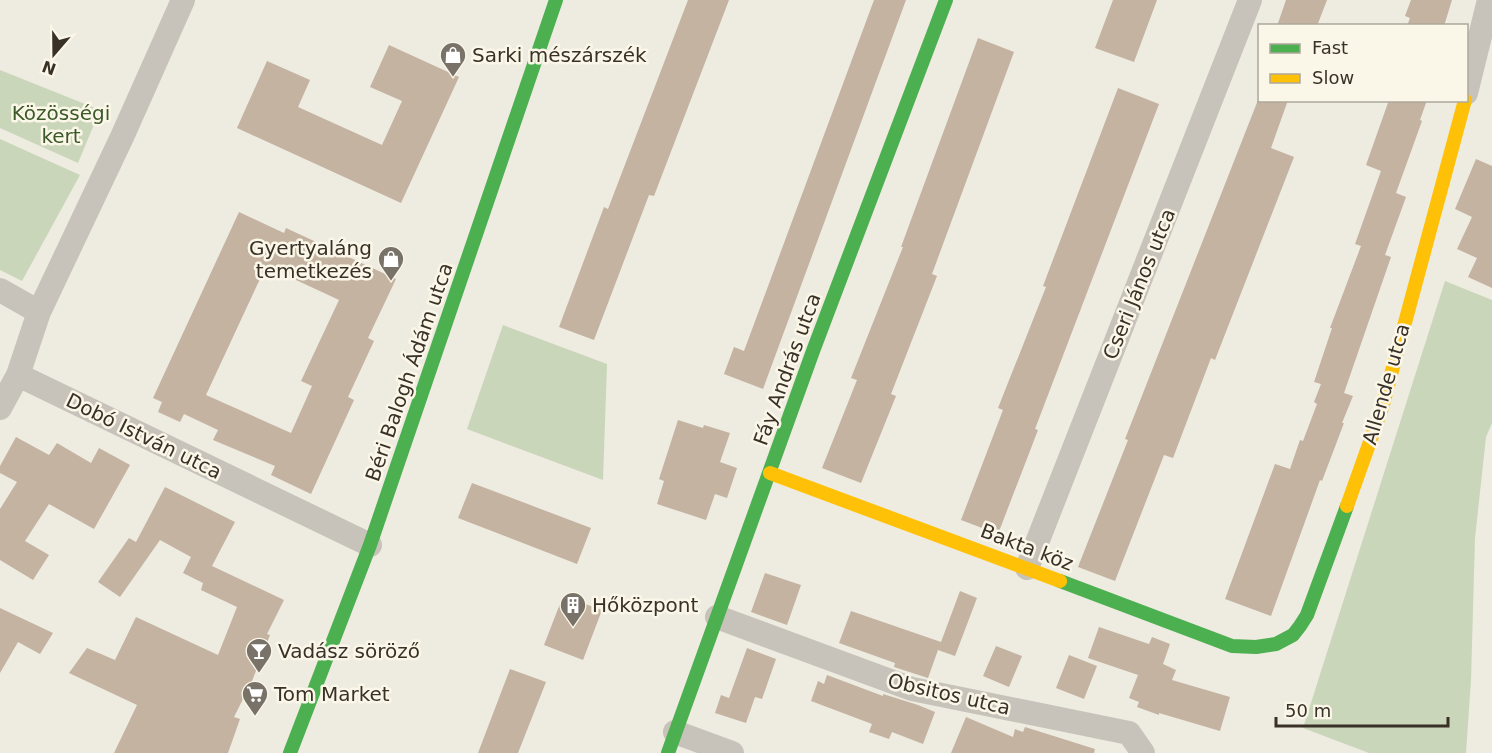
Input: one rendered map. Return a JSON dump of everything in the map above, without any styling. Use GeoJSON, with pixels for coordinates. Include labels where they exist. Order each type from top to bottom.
{"type":"FeatureCollection","features":[{"type":"Feature","properties":{"kind":"street"},"geometry":{"type":"LineString","coordinates":[[0,408],[18,375],[39,312],[122,137],[183,0]]}},
{"type":"Feature","properties":{"kind":"street","name":"Béri Balogh Ádám utca"},"geometry":{"type":"LineString","coordinates":[[290,753],[370,545],[556,0]]}},
{"type":"Feature","properties":{"kind":"street","name":"Fáy András utca"},"geometry":{"type":"LineString","coordinates":[[672,743],[813,351],[946,0]]}},
{"type":"Feature","properties":{"kind":"street","name":"Cseri János utca"},"geometry":{"type":"LineString","coordinates":[[1028,568],[1250,0]]}},
{"type":"Feature","properties":{"kind":"street"},"geometry":{"type":"LineString","coordinates":[[1468,89],[1489,0]]}},
{"type":"Feature","properties":{"kind":"street","name":"Allende utca"},"geometry":{"type":"LineString","coordinates":[[1271,646],[1288,640],[1300,628],[1307,615],[1382,408],[1464,102]]}},
{"type":"Feature","properties":{"kind":"street"},"geometry":{"type":"LineString","coordinates":[[0,291],[39,312]]}},
{"type":"Feature","properties":{"kind":"street","name":"Dobó István utca"},"geometry":{"type":"LineString","coordinates":[[18,375],[370,545]]}},
{"type":"Feature","properties":{"kind":"street","name":"Bakta köz"},"geometry":{"type":"LineString","coordinates":[[770,473],[1232,646],[1256,648],[1271,646]]}},
{"type":"Feature","properties":{"kind":"street","name":"Obsitos utca"},"geometry":{"type":"LineString","coordinates":[[717,618],[912,689],[1129,733],[1143,753]]}},
{"type":"Feature","properties":{"kind":"street"},"geometry":{"type":"LineString","coordinates":[[672,743],[732,753]]}},
{"type":"Feature","properties":{"kind":"green space","name":"Közösségi kert"},"geometry":{"type":"Polygon","coordinates":[[[0,70],[100,110],[78,163],[0,128],[0,70]]]}},
{"type":"Feature","properties":{"kind":"green space"},"geometry":{"type":"Polygon","coordinates":[[[0,139],[80,175],[22,281],[0,270],[0,139]]]}},
{"type":"Feature","properties":{"kind":"green space"},"geometry":{"type":"Polygon","coordinates":[[[1445,281],[1492,300],[1492,423],[1486,437],[1475,538],[1471,680],[1466,753],[1369,753],[1303,728],[1445,281]]]}},
{"type":"Feature","properties":{"kind":"green space"},"geometry":{"type":"Polygon","coordinates":[[[503,325],[607,364],[603,480],[467,429],[503,325]]]}},
{"type":"Feature","properties":{"kind":"building"},"geometry":{"type":"Polygon","coordinates":[[[688,0],[729,0],[654,196],[649,195],[594,340],[559,327],[604,207],[608,209],[688,0]]]}},
{"type":"Feature","properties":{"kind":"building"},"geometry":{"type":"Polygon","coordinates":[[[874,0],[906,0],[763,389],[724,374],[734,347],[744,351],[874,0]]]}},
{"type":"Feature","properties":{"kind":"building"},"geometry":{"type":"Polygon","coordinates":[[[1113,0],[1157,0],[1134,62],[1095,48],[1113,0]]]}},
{"type":"Feature","properties":{"kind":"building"},"geometry":{"type":"Polygon","coordinates":[[[1286,0],[1327,0],[1318,24],[1278,24],[1286,0]]]}},
{"type":"Feature","properties":{"kind":"building"},"geometry":{"type":"Polygon","coordinates":[[[1411,0],[1452,0],[1445,24],[1408,24],[1410,18],[1405,16],[1411,0]]]}},
{"type":"Feature","properties":{"kind":"building"},"geometry":{"type":"Polygon","coordinates":[[[978,38],[1014,52],[932,274],[937,276],[891,394],[896,396],[861,483],[822,468],[857,380],[851,378],[903,247],[901,247],[978,38]]]}},
{"type":"Feature","properties":{"kind":"building"},"geometry":{"type":"Polygon","coordinates":[[[389,45],[459,77],[401,203],[237,128],[267,61],[310,80],[298,107],[382,145],[402,101],[370,87],[389,45]]]}},
{"type":"Feature","properties":{"kind":"building"},"geometry":{"type":"Polygon","coordinates":[[[1118,88],[1159,104],[1035,429],[1038,430],[998,534],[961,520],[1003,410],[998,408],[1046,287],[1043,286],[1118,88]]]}},
{"type":"Feature","properties":{"kind":"building"},"geometry":{"type":"Polygon","coordinates":[[[1258,100],[1258,102],[1287,102],[1271,148],[1294,157],[1215,360],[1211,358],[1173,458],[1164,455],[1115,581],[1078,567],[1128,440],[1125,439],[1258,100]]]}},
{"type":"Feature","properties":{"kind":"building"},"geometry":{"type":"Polygon","coordinates":[[[1388,102],[1426,102],[1420,120],[1422,121],[1396,193],[1406,197],[1385,255],[1391,257],[1344,393],[1353,396],[1271,616],[1225,599],[1275,464],[1290,469],[1300,440],[1303,441],[1317,404],[1314,402],[1321,384],[1314,382],[1332,328],[1330,328],[1361,246],[1355,244],[1381,171],[1366,165],[1388,102]]]}},
{"type":"Feature","properties":{"kind":"building"},"geometry":{"type":"Polygon","coordinates":[[[1476,159],[1492,166],[1492,288],[1468,277],[1477,258],[1457,249],[1472,217],[1455,209],[1476,159]]]}},
{"type":"Feature","properties":{"kind":"building"},"geometry":{"type":"Polygon","coordinates":[[[239,212],[284,233],[286,228],[396,279],[368,338],[374,341],[348,397],[354,400],[311,494],[271,475],[275,466],[213,440],[218,430],[184,414],[180,422],[158,412],[162,402],[153,398],[239,212]],[[266,266],[206,395],[291,433],[312,386],[301,381],[339,300],[266,266]]]}},
{"type":"Feature","properties":{"kind":"building"},"geometry":{"type":"Polygon","coordinates":[[[678,420],[730,433],[720,462],[737,468],[727,498],[715,494],[706,520],[657,504],[664,481],[659,479],[678,420]]]}},
{"type":"Feature","properties":{"kind":"building"},"geometry":{"type":"Polygon","coordinates":[[[16,437],[49,455],[57,443],[91,463],[99,448],[130,465],[94,529],[49,504],[25,541],[49,555],[33,580],[0,560],[0,509],[17,482],[0,473],[0,466],[16,437]]]}},
{"type":"Feature","properties":{"kind":"building"},"geometry":{"type":"Polygon","coordinates":[[[472,483],[591,528],[577,564],[458,518],[472,483]]]}},
{"type":"Feature","properties":{"kind":"building"},"geometry":{"type":"Polygon","coordinates":[[[165,487],[235,522],[212,566],[284,600],[267,634],[270,635],[252,681],[234,717],[240,719],[228,753],[114,753],[137,705],[69,673],[87,648],[115,660],[136,617],[218,655],[237,607],[201,590],[203,583],[183,573],[191,557],[160,540],[120,597],[98,582],[129,538],[136,542],[165,487]]]}},
{"type":"Feature","properties":{"kind":"building"},"geometry":{"type":"Polygon","coordinates":[[[765,573],[801,585],[787,625],[751,612],[765,573]]]}},
{"type":"Feature","properties":{"kind":"building"},"geometry":{"type":"Polygon","coordinates":[[[960,591],[977,598],[955,656],[938,650],[928,678],[894,667],[895,663],[839,643],[851,611],[941,642],[960,591]]]}},
{"type":"Feature","properties":{"kind":"building","name":"Hőközpont"},"geometry":{"type":"Polygon","coordinates":[[[563,596],[602,610],[583,660],[544,645],[563,596]]]}},
{"type":"Feature","properties":{"kind":"building"},"geometry":{"type":"Polygon","coordinates":[[[0,608],[53,633],[40,654],[18,642],[0,673],[0,608]]]}},
{"type":"Feature","properties":{"kind":"building"},"geometry":{"type":"Polygon","coordinates":[[[1099,627],[1149,644],[1152,637],[1170,644],[1163,664],[1176,670],[1172,680],[1230,697],[1220,731],[1137,707],[1139,702],[1129,698],[1138,675],[1088,658],[1099,627]]]}},
{"type":"Feature","properties":{"kind":"building"},"geometry":{"type":"Polygon","coordinates":[[[996,646],[1022,656],[1009,687],[983,676],[996,646]]]}},
{"type":"Feature","properties":{"kind":"building"},"geometry":{"type":"Polygon","coordinates":[[[747,648],[776,659],[762,699],[755,697],[746,723],[715,713],[721,695],[729,698],[747,648]]]}},
{"type":"Feature","properties":{"kind":"building"},"geometry":{"type":"Polygon","coordinates":[[[1069,655],[1097,666],[1084,699],[1056,688],[1069,655]]]}},
{"type":"Feature","properties":{"kind":"building"},"geometry":{"type":"Polygon","coordinates":[[[510,669],[546,682],[518,753],[478,753],[510,669]]]}},
{"type":"Feature","properties":{"kind":"building"},"geometry":{"type":"Polygon","coordinates":[[[827,675],[935,712],[923,744],[892,732],[889,739],[869,732],[872,724],[811,701],[818,681],[824,684],[827,675]]]}},
{"type":"Feature","properties":{"kind":"building"},"geometry":{"type":"Polygon","coordinates":[[[966,717],[1013,737],[1015,729],[1023,732],[1025,727],[1095,749],[1094,753],[951,753],[966,717]]]}},
{"type":"Feature","properties":{"kind":"traffic: fast"},"geometry":{"type":"LineString","coordinates":[[290,753],[370,545],[556,0]]}},
{"type":"Feature","properties":{"kind":"traffic: fast"},"geometry":{"type":"LineString","coordinates":[[668,753],[813,351],[946,0]]}},
{"type":"Feature","properties":{"kind":"traffic: fast"},"geometry":{"type":"LineString","coordinates":[[1060,581],[1232,646],[1256,647],[1276,644],[1293,635],[1307,615],[1347,506]]}},
{"type":"Feature","properties":{"kind":"traffic: slow"},"geometry":{"type":"LineString","coordinates":[[1347,506],[1382,408],[1464,102]]}},
{"type":"Feature","properties":{"kind":"traffic: slow"},"geometry":{"type":"LineString","coordinates":[[770,473],[1060,581]]}},
{"type":"Feature","properties":{"kind":"place","name":"Sarki mészárszék"},"geometry":{"type":"Point","coordinates":[453,78]}},
{"type":"Feature","properties":{"kind":"place","name":"Gyertyaláng temetkezés"},"geometry":{"type":"Point","coordinates":[391,282]}},
{"type":"Feature","properties":{"kind":"place","name":"Hőközpont"},"geometry":{"type":"Point","coordinates":[573,628]}},
{"type":"Feature","properties":{"kind":"place","name":"Vadász söröző"},"geometry":{"type":"Point","coordinates":[259,674]}},
{"type":"Feature","properties":{"kind":"place","name":"Tom Market"},"geometry":{"type":"Point","coordinates":[255,717]}}]}
